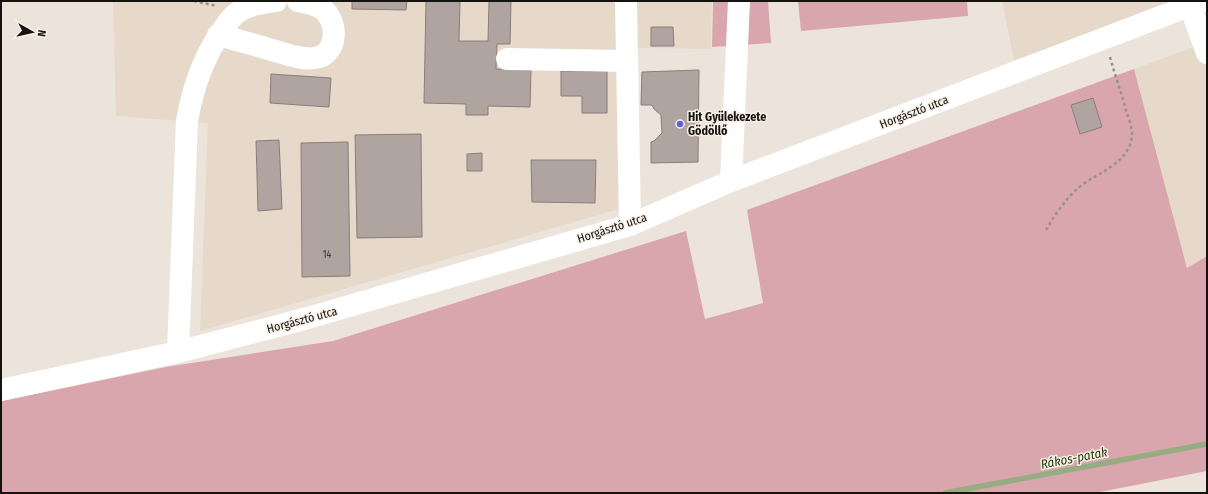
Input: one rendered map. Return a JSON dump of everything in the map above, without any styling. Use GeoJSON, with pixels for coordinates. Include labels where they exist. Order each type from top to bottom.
{"type":"FeatureCollection","features":[{"type":"Feature","properties":{"kind":"street"},"geometry":{"type":"LineString","coordinates":[[178,352],[187,121],[191,98],[198,75],[208,52],[227,23],[240,11],[253,5],[276,1]]}},
{"type":"Feature","properties":{"kind":"street"},"geometry":{"type":"LineString","coordinates":[[218,35],[296,56],[315,58],[322,56],[331,47],[334,40],[332,21],[322,8],[298,1]]}},
{"type":"Feature","properties":{"kind":"street"},"geometry":{"type":"LineString","coordinates":[[626,1],[630,225]]}},
{"type":"Feature","properties":{"kind":"street"},"geometry":{"type":"LineString","coordinates":[[731,181],[739,1]]}},
{"type":"Feature","properties":{"kind":"street"},"geometry":{"type":"LineString","coordinates":[[1196,3],[1207,53]]}},
{"type":"Feature","properties":{"kind":"street","name":"Horgásztó utca"},"geometry":{"type":"LineString","coordinates":[[1,390],[178,352],[348,308],[630,225],[883,114],[1105,39],[1196,3]]}},
{"type":"Feature","properties":{"kind":"street"},"geometry":{"type":"LineString","coordinates":[[506,60],[627,61]]}},
{"type":"Feature","properties":{"kind":"path"},"geometry":{"type":"LineString","coordinates":[[1046,230],[1057,212],[1069,197],[1091,179],[1115,164],[1126,154],[1131,146],[1132,132],[1105,39]]}},
{"type":"Feature","properties":{"kind":"shaded area"},"geometry":{"type":"Polygon","coordinates":[[[113,1],[712,1],[711,49],[636,48],[626,207],[200,331],[208,123],[116,116],[113,1]]]}},
{"type":"Feature","properties":{"kind":"shaded area"},"geometry":{"type":"Polygon","coordinates":[[[713,1],[768,1],[771,43],[712,47],[713,1]]]}},
{"type":"Feature","properties":{"kind":"shaded area"},"geometry":{"type":"Polygon","coordinates":[[[798,1],[967,1],[968,16],[801,31],[798,1]]]}},
{"type":"Feature","properties":{"kind":"shaded area"},"geometry":{"type":"Polygon","coordinates":[[[1002,1],[1186,1],[1014,60],[1002,1]]]}},
{"type":"Feature","properties":{"kind":"shaded area"},"geometry":{"type":"Polygon","coordinates":[[[1207,42],[1207,256],[1187,268],[1134,69],[1207,42]]]}},
{"type":"Feature","properties":{"kind":"shaded area"},"geometry":{"type":"Polygon","coordinates":[[[1134,69],[1187,268],[1207,256],[1207,471],[1095,493],[1,493],[1,401],[166,367],[333,341],[686,231],[705,319],[763,303],[747,210],[1134,69]]]}},
{"type":"Feature","properties":{"kind":"building"},"geometry":{"type":"Polygon","coordinates":[[[352,1],[407,1],[406,10],[352,9],[352,1]]]}},
{"type":"Feature","properties":{"kind":"building"},"geometry":{"type":"Polygon","coordinates":[[[426,1],[460,1],[459,41],[488,41],[489,1],[511,1],[510,44],[497,44],[496,69],[531,70],[530,107],[488,106],[488,115],[466,115],[466,104],[424,103],[426,1]]]}},
{"type":"Feature","properties":{"kind":"building"},"geometry":{"type":"Polygon","coordinates":[[[651,27],[673,27],[674,46],[651,46],[651,27]]]}},
{"type":"Feature","properties":{"kind":"building","name":"Hit Gyülekezete Gödöllő"},"geometry":{"type":"Polygon","coordinates":[[[699,70],[698,162],[651,163],[651,142],[662,133],[661,115],[652,105],[641,105],[642,72],[699,70]]]}},
{"type":"Feature","properties":{"kind":"building"},"geometry":{"type":"Polygon","coordinates":[[[561,71],[607,71],[607,113],[582,113],[582,96],[561,96],[561,71]]]}},
{"type":"Feature","properties":{"kind":"building"},"geometry":{"type":"Polygon","coordinates":[[[271,74],[331,78],[329,107],[270,103],[271,74]]]}},
{"type":"Feature","properties":{"kind":"building"},"geometry":{"type":"Polygon","coordinates":[[[1093,98],[1102,127],[1080,134],[1071,105],[1093,98]]]}},
{"type":"Feature","properties":{"kind":"building"},"geometry":{"type":"Polygon","coordinates":[[[421,134],[422,237],[357,238],[355,135],[421,134]]]}},
{"type":"Feature","properties":{"kind":"building"},"geometry":{"type":"Polygon","coordinates":[[[279,140],[282,209],[258,211],[256,141],[279,140]]]}},
{"type":"Feature","properties":{"kind":"building"},"geometry":{"type":"Polygon","coordinates":[[[348,142],[350,276],[302,277],[301,143],[348,142]]]}},
{"type":"Feature","properties":{"kind":"building"},"geometry":{"type":"Polygon","coordinates":[[[482,153],[482,171],[467,171],[467,154],[482,153]]]}},
{"type":"Feature","properties":{"kind":"building"},"geometry":{"type":"Polygon","coordinates":[[[531,160],[596,160],[595,203],[532,202],[531,160]]]}},
{"type":"Feature","properties":{"kind":"waterway","name":"Rákos-patak"},"geometry":{"type":"LineString","coordinates":[[945,493],[1207,444]]}},
{"type":"Feature","properties":{"kind":"place","name":"Hit Gyülekezete Gödöllő"},"geometry":{"type":"Point","coordinates":[680,124]}}]}
